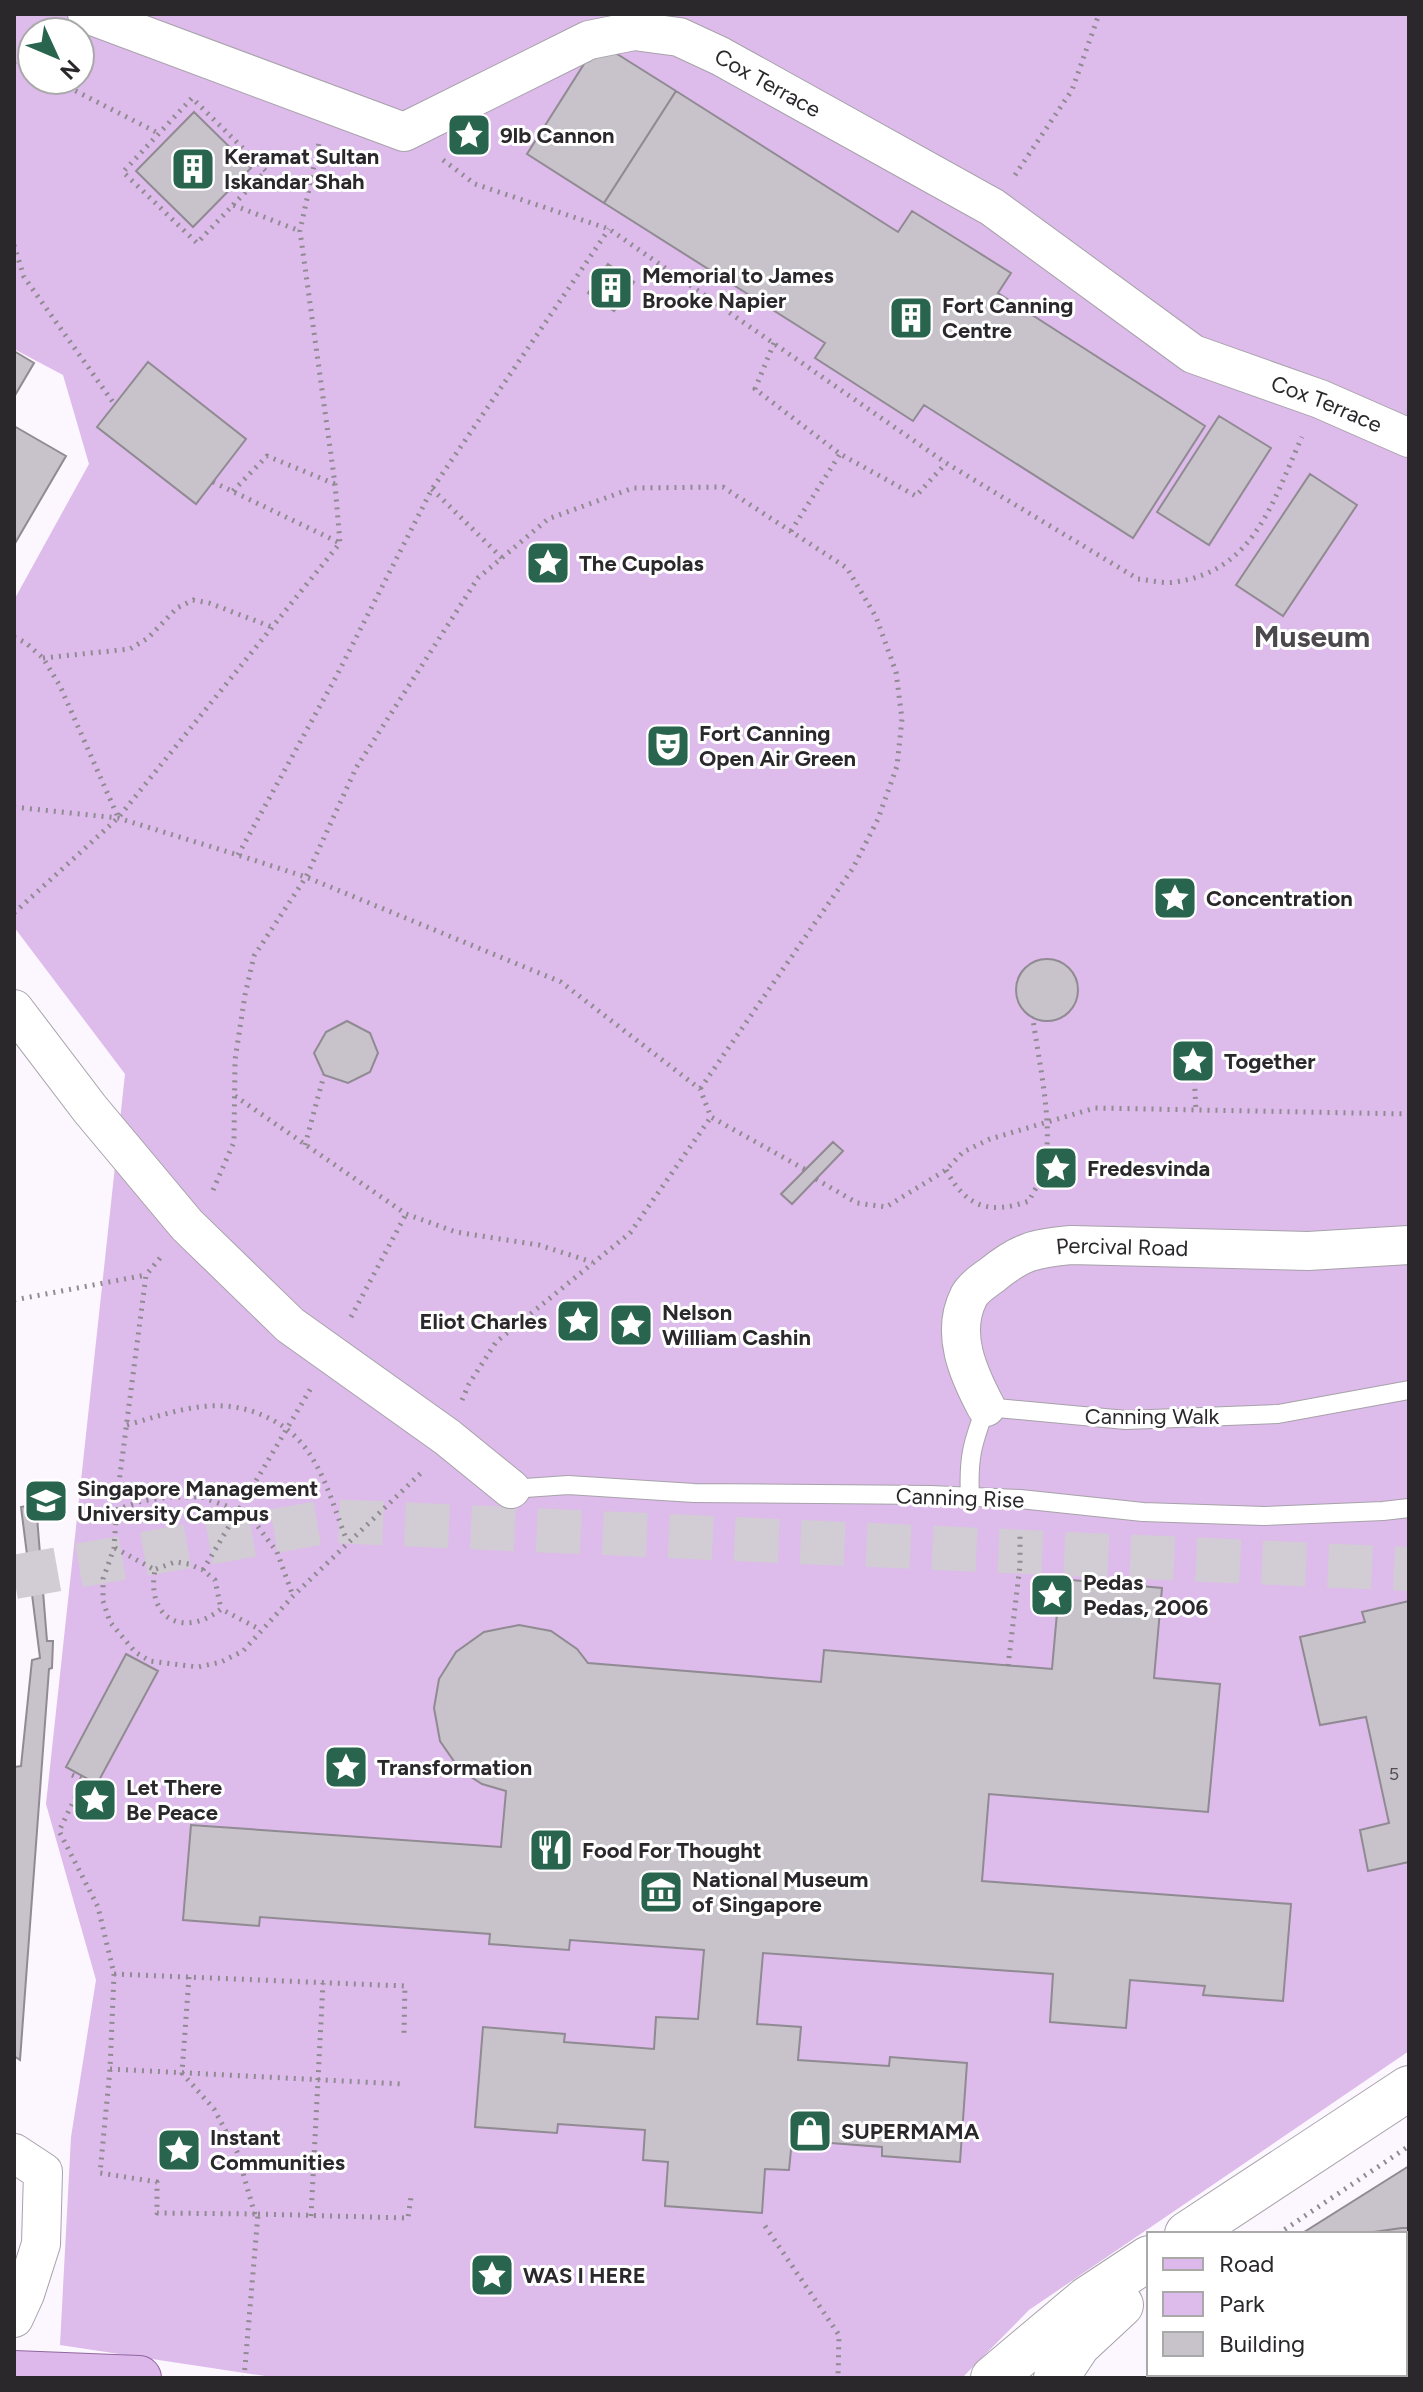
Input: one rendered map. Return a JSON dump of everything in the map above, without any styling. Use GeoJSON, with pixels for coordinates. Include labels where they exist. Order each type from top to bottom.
{"type":"FeatureCollection","features":[{"type":"Feature","properties":{"kind":"main road"},"geometry":{"type":"LineString","coordinates":[[1199,2228],[1409,2088]]}},
{"type":"Feature","properties":{"kind":"main road"},"geometry":{"type":"LineString","coordinates":[[993,2378],[1087,2299],[1147,2259]]}},
{"type":"Feature","properties":{"kind":"main road"},"geometry":{"type":"LineString","coordinates":[[1056,2378],[1078,2345],[1147,2280]]}},
{"type":"Feature","properties":{"kind":"main road"},"geometry":{"type":"LineString","coordinates":[[14,2373],[139,2378]]}},
{"type":"Feature","properties":{"kind":"street"},"geometry":{"type":"LineString","coordinates":[[87,14],[404,132]]}},
{"type":"Feature","properties":{"kind":"street","name":"Cox Terrace"},"geometry":{"type":"LineString","coordinates":[[404,132],[589,40],[634,31],[679,37],[720,56],[992,207],[1193,354],[1320,399],[1409,438]]}},
{"type":"Feature","properties":{"kind":"street"},"geometry":{"type":"LineString","coordinates":[[14,1009],[90,1109],[187,1225],[290,1325],[447,1437],[511,1489]]}},
{"type":"Feature","properties":{"kind":"street","name":"Percival Road"},"geometry":{"type":"LineString","coordinates":[[986,1407],[971,1380],[962,1351],[962,1322],[970,1294],[1012,1258],[1040,1247],[1071,1245],[1308,1251],[1409,1245]]}},
{"type":"Feature","properties":{"kind":"street"},"geometry":{"type":"LineString","coordinates":[[14,2153],[43,2172],[41,2244],[14,2318]]}},
{"type":"Feature","properties":{"kind":"lane","name":"Canning Walk"},"geometry":{"type":"LineString","coordinates":[[986,1407],[1126,1420],[1262,1415],[1409,1390]]}},
{"type":"Feature","properties":{"kind":"lane"},"geometry":{"type":"LineString","coordinates":[[970,1498],[971,1446],[986,1407]]}},
{"type":"Feature","properties":{"kind":"lane","name":"Canning Rise"},"geometry":{"type":"LineString","coordinates":[[511,1489],[568,1485],[694,1493],[931,1495],[1020,1499],[1143,1512],[1264,1516],[1409,1508]]}},
{"type":"Feature","properties":{"kind":"path"},"geometry":{"type":"LineString","coordinates":[[992,207],[1072,90],[1099,14]]}},
{"type":"Feature","properties":{"kind":"path"},"geometry":{"type":"LineString","coordinates":[[85,96],[158,133]]}},
{"type":"Feature","properties":{"kind":"path"},"geometry":{"type":"LineString","coordinates":[[192,98],[266,171],[233,205],[197,243],[123,172],[192,98]]}},
{"type":"Feature","properties":{"kind":"path"},"geometry":{"type":"LineString","coordinates":[[14,913],[118,818],[340,543],[335,484],[300,231],[328,103]]}},
{"type":"Feature","properties":{"kind":"path"},"geometry":{"type":"LineString","coordinates":[[404,132],[475,184],[609,229],[946,463],[1138,579],[1172,583],[1206,575],[1236,556],[1259,530],[1320,399]]}},
{"type":"Feature","properties":{"kind":"path"},"geometry":{"type":"LineString","coordinates":[[233,205],[300,231]]}},
{"type":"Feature","properties":{"kind":"path"},"geometry":{"type":"LineString","coordinates":[[238,855],[337,675],[432,489],[609,229]]}},
{"type":"Feature","properties":{"kind":"path"},"geometry":{"type":"LineString","coordinates":[[14,245],[24,277],[115,405]]}},
{"type":"Feature","properties":{"kind":"path"},"geometry":{"type":"LineString","coordinates":[[14,272],[24,277]]}},
{"type":"Feature","properties":{"kind":"path"},"geometry":{"type":"LineString","coordinates":[[774,343],[755,389],[840,454],[916,496],[946,463]]}},
{"type":"Feature","properties":{"kind":"path"},"geometry":{"type":"LineString","coordinates":[[791,531],[840,454]]}},
{"type":"Feature","properties":{"kind":"path"},"geometry":{"type":"LineString","coordinates":[[233,491],[267,456],[335,484]]}},
{"type":"Feature","properties":{"kind":"path"},"geometry":{"type":"LineString","coordinates":[[213,482],[340,543]]}},
{"type":"Feature","properties":{"kind":"path"},"geometry":{"type":"LineString","coordinates":[[700,1089],[853,868],[878,819],[897,766],[902,719],[896,672],[876,617],[847,568],[723,487],[633,488],[548,519],[478,578],[356,768],[306,877],[254,956],[235,1060],[234,1142],[212,1193],[146,1275],[116,1510],[114,1548],[103,1579],[106,1612],[123,1640],[150,1661],[198,1667],[221,1662],[243,1651],[347,1541],[438,1457],[469,1384],[496,1342],[630,1233],[711,1117]]}},
{"type":"Feature","properties":{"kind":"path"},"geometry":{"type":"LineString","coordinates":[[432,489],[502,558]]}},
{"type":"Feature","properties":{"kind":"path"},"geometry":{"type":"LineString","coordinates":[[43,658],[130,649],[148,638],[177,608],[193,600],[272,627]]}},
{"type":"Feature","properties":{"kind":"path"},"geometry":{"type":"LineString","coordinates":[[14,637],[43,658],[60,686],[118,818]]}},
{"type":"Feature","properties":{"kind":"path"},"geometry":{"type":"LineString","coordinates":[[14,807],[118,818],[238,855],[306,877],[561,982],[700,1089],[711,1117],[806,1170]]}},
{"type":"Feature","properties":{"kind":"path"},"geometry":{"type":"LineString","coordinates":[[946,1170],[957,1189],[972,1202],[1010,1208],[1029,1201],[1043,1174],[1047,1123],[1033,1019]]}},
{"type":"Feature","properties":{"kind":"path"},"geometry":{"type":"LineString","coordinates":[[1194,1073],[1196,1110]]}},
{"type":"Feature","properties":{"kind":"path"},"geometry":{"type":"LineString","coordinates":[[305,1145],[324,1075]]}},
{"type":"Feature","properties":{"kind":"path"},"geometry":{"type":"LineString","coordinates":[[235,1096],[406,1214],[456,1232],[539,1245],[593,1262]]}},
{"type":"Feature","properties":{"kind":"path"},"geometry":{"type":"LineString","coordinates":[[816,1179],[857,1203],[886,1207],[946,1170],[963,1152],[990,1139],[1095,1108],[1409,1114]]}},
{"type":"Feature","properties":{"kind":"path"},"geometry":{"type":"LineString","coordinates":[[203,1570],[331,1355],[406,1214]]}},
{"type":"Feature","properties":{"kind":"path"},"geometry":{"type":"LineString","coordinates":[[14,1300],[146,1275]]}},
{"type":"Feature","properties":{"kind":"path"},"geometry":{"type":"LineString","coordinates":[[127,1425],[206,1405],[239,1406],[266,1416],[290,1429],[314,1461],[347,1541]]}},
{"type":"Feature","properties":{"kind":"path"},"geometry":{"type":"LineString","coordinates":[[116,1510],[142,1501],[202,1497],[236,1511],[253,1520],[277,1552],[293,1596]]}},
{"type":"Feature","properties":{"kind":"path"},"geometry":{"type":"LineString","coordinates":[[114,1548],[155,1570]]}},
{"type":"Feature","properties":{"kind":"path"},"geometry":{"type":"LineString","coordinates":[[155,1570],[175,1562],[203,1570],[215,1580],[221,1609]]}},
{"type":"Feature","properties":{"kind":"path"},"geometry":{"type":"LineString","coordinates":[[1008,1666],[1020,1565]]}},
{"type":"Feature","properties":{"kind":"path"},"geometry":{"type":"LineString","coordinates":[[155,1570],[152,1584],[154,1600],[172,1620],[197,1623],[221,1609]]}},
{"type":"Feature","properties":{"kind":"path"},"geometry":{"type":"LineString","coordinates":[[221,1609],[261,1630]]}},
{"type":"Feature","properties":{"kind":"path"},"geometry":{"type":"LineString","coordinates":[[72,1775],[84,1780],[59,1831],[98,1907],[114,1974],[110,2069],[100,2173],[157,2182],[157,2213],[408,2218],[411,2197]]}},
{"type":"Feature","properties":{"kind":"path"},"geometry":{"type":"LineString","coordinates":[[114,1974],[405,1986],[404,2033]]}},
{"type":"Feature","properties":{"kind":"path"},"geometry":{"type":"LineString","coordinates":[[189,1977],[182,2073],[214,2109],[237,2152],[256,2215],[244,2378]]}},
{"type":"Feature","properties":{"kind":"path"},"geometry":{"type":"LineString","coordinates":[[311,2216],[323,1983]]}},
{"type":"Feature","properties":{"kind":"path"},"geometry":{"type":"LineString","coordinates":[[110,2069],[402,2084]]}},
{"type":"Feature","properties":{"kind":"path"},"geometry":{"type":"LineString","coordinates":[[1281,2232],[1409,2146]]}},
{"type":"Feature","properties":{"kind":"path"},"geometry":{"type":"LineString","coordinates":[[765,2226],[839,2335],[838,2378]]}},
{"type":"Feature","properties":{"kind":"green space"},"geometry":{"type":"Polygon","coordinates":[[[14,14],[1409,14],[1409,2051],[1029,2310],[962,2378],[278,2378],[60,2345],[71,2137],[96,1980],[46,1804],[125,1074],[14,927],[14,600],[89,464],[63,375],[14,349],[14,14]]]}},
{"type":"Feature","properties":{"kind":"building"},"geometry":{"type":"Polygon","coordinates":[[[598,42],[676,91],[604,203],[527,154],[598,42]]]}},
{"type":"Feature","properties":{"kind":"building","name":"Fort Canning Centre"},"geometry":{"type":"Polygon","coordinates":[[[676,91],[898,232],[912,211],[1011,273],[998,293],[1205,426],[1133,538],[924,405],[913,421],[815,358],[825,343],[604,203],[676,91]]]}},
{"type":"Feature","properties":{"kind":"building","name":"Keramat Sultan Iskandar Shah"},"geometry":{"type":"Polygon","coordinates":[[[194,112],[251,168],[193,227],[136,171],[194,112]]]}},
{"type":"Feature","properties":{"kind":"building","name":"Memorial to James Brooke Napier"},"geometry":{"type":"Polygon","coordinates":[[[608,264],[634,282],[614,311],[588,293],[608,264]]]}},
{"type":"Feature","properties":{"kind":"building"},"geometry":{"type":"Polygon","coordinates":[[[14,351],[34,363],[14,397],[14,351]]]}},
{"type":"Feature","properties":{"kind":"building"},"geometry":{"type":"Polygon","coordinates":[[[148,362],[246,439],[196,504],[97,427],[148,362]]]}},
{"type":"Feature","properties":{"kind":"building"},"geometry":{"type":"Polygon","coordinates":[[[1219,416],[1271,448],[1209,545],[1157,512],[1219,416]]]}},
{"type":"Feature","properties":{"kind":"building"},"geometry":{"type":"Polygon","coordinates":[[[14,426],[66,456],[14,545],[14,426]]]}},
{"type":"Feature","properties":{"kind":"building"},"geometry":{"type":"Polygon","coordinates":[[[1310,474],[1357,505],[1283,616],[1236,585],[1310,474]]]}},
{"type":"Feature","properties":{"kind":"building"},"geometry":{"type":"Polygon","coordinates":[[[1047,959],[1059,961],[1069,968],[1076,978],[1076,1002],[1069,1012],[1059,1019],[1047,1021],[1035,1019],[1025,1012],[1018,1002],[1016,990],[1018,978],[1025,968],[1035,961],[1047,959]]]}},
{"type":"Feature","properties":{"kind":"building"},"geometry":{"type":"Polygon","coordinates":[[[347,1021],[370,1033],[378,1053],[370,1072],[348,1083],[324,1075],[314,1053],[326,1032],[347,1021]]]}},
{"type":"Feature","properties":{"kind":"building"},"geometry":{"type":"Polygon","coordinates":[[[833,1142],[843,1151],[792,1204],[781,1194],[833,1142]]]}},
{"type":"Feature","properties":{"kind":"building"},"geometry":{"type":"Polygon","coordinates":[[[36,1504],[47,1641],[53,1641],[20,2060],[14,2056],[14,1767],[21,1766],[32,1660],[40,1658],[21,1507],[36,1504]]]}},
{"type":"Feature","properties":{"kind":"building","name":"National Museum of Singapore"},"geometry":{"type":"Polygon","coordinates":[[[1060,1579],[1162,1588],[1154,1678],[1220,1684],[1208,1812],[989,1794],[982,1881],[1291,1904],[1283,2001],[1203,1995],[1205,1986],[1130,1980],[1126,2028],[1050,2022],[1053,1974],[763,1953],[757,2024],[801,2027],[798,2060],[889,2066],[890,2057],[967,2063],[960,2162],[882,2156],[882,2147],[792,2140],[789,2170],[765,2169],[762,2213],[665,2206],[668,2162],[643,2160],[645,2130],[558,2124],[557,2133],[475,2127],[483,2027],[565,2034],[564,2042],[654,2049],[656,2017],[698,2019],[704,1950],[570,1940],[569,1950],[489,1944],[490,1934],[260,1917],[259,1926],[183,1920],[191,1825],[501,1847],[506,1791],[482,1784],[460,1770],[440,1741],[434,1708],[439,1679],[456,1652],[484,1632],[519,1625],[551,1631],[577,1649],[588,1663],[821,1682],[824,1650],[1052,1669],[1060,1579]]]}},
{"type":"Feature","properties":{"kind":"building"},"geometry":{"type":"Polygon","coordinates":[[[1409,1601],[1409,1862],[1368,1871],[1360,1830],[1389,1823],[1366,1717],[1320,1725],[1300,1637],[1365,1622],[1362,1612],[1409,1601]]]}},
{"type":"Feature","properties":{"kind":"building"},"geometry":{"type":"Polygon","coordinates":[[[126,1654],[158,1671],[97,1784],[66,1767],[126,1654]]]}},
{"type":"Feature","properties":{"kind":"building"},"geometry":{"type":"Polygon","coordinates":[[[1409,2166],[1409,2227],[1374,2232],[1304,2232],[1409,2166]]]}},
{"type":"Feature","properties":{"kind":"building"},"geometry":{"type":"Polygon","coordinates":[[[1409,2227],[1409,2322],[1407,2232],[1374,2232],[1409,2227]]]}},
{"type":"Feature","properties":{"kind":"tunnel"},"geometry":{"type":"LineString","coordinates":[[14,1577],[331,1521],[1409,1569]]}},
{"type":"Feature","properties":{"kind":"place","name":"9lb Cannon"},"geometry":{"type":"Point","coordinates":[469,135]}},
{"type":"Feature","properties":{"kind":"place","name":"Keramat Sultan Iskandar Shah"},"geometry":{"type":"Point","coordinates":[193,169]}},
{"type":"Feature","properties":{"kind":"place","name":"Memorial to James Brooke Napier"},"geometry":{"type":"Point","coordinates":[611,288]}},
{"type":"Feature","properties":{"kind":"place","name":"Fort Canning Centre"},"geometry":{"type":"Point","coordinates":[911,318]}},
{"type":"Feature","properties":{"kind":"place","name":"The Cupolas"},"geometry":{"type":"Point","coordinates":[548,563]}},
{"type":"Feature","properties":{"kind":"place","name":"Fort Canning Open Air Green"},"geometry":{"type":"Point","coordinates":[668,746]}},
{"type":"Feature","properties":{"kind":"place","name":"Concentration"},"geometry":{"type":"Point","coordinates":[1175,898]}},
{"type":"Feature","properties":{"kind":"place","name":"Together"},"geometry":{"type":"Point","coordinates":[1193,1061]}},
{"type":"Feature","properties":{"kind":"place","name":"Fredesvinda"},"geometry":{"type":"Point","coordinates":[1056,1168]}},
{"type":"Feature","properties":{"kind":"place","name":"Eliot Charles"},"geometry":{"type":"Point","coordinates":[578,1321]}},
{"type":"Feature","properties":{"kind":"place","name":"Nelson William Cashin"},"geometry":{"type":"Point","coordinates":[631,1325]}},
{"type":"Feature","properties":{"kind":"place","name":"Singapore Management University Campus"},"geometry":{"type":"Point","coordinates":[46,1501]}},
{"type":"Feature","properties":{"kind":"place","name":"Pedas Pedas, 2006"},"geometry":{"type":"Point","coordinates":[1052,1595]}},
{"type":"Feature","properties":{"kind":"place","name":"Transformation"},"geometry":{"type":"Point","coordinates":[346,1767]}},
{"type":"Feature","properties":{"kind":"place","name":"Let There Be Peace"},"geometry":{"type":"Point","coordinates":[95,1800]}},
{"type":"Feature","properties":{"kind":"place","name":"Food For Thought"},"geometry":{"type":"Point","coordinates":[551,1850]}},
{"type":"Feature","properties":{"kind":"place","name":"National Museum of Singapore"},"geometry":{"type":"Point","coordinates":[661,1892]}},
{"type":"Feature","properties":{"kind":"place","name":"SUPERMAMA"},"geometry":{"type":"Point","coordinates":[810,2131]}},
{"type":"Feature","properties":{"kind":"place","name":"Instant Communities"},"geometry":{"type":"Point","coordinates":[179,2150]}},
{"type":"Feature","properties":{"kind":"place","name":"WAS I HERE"},"geometry":{"type":"Point","coordinates":[492,2275]}},
{"type":"Feature","properties":{"kind":"district","name":"Museum"},"geometry":{"type":"Point","coordinates":[1312,636]}}]}
